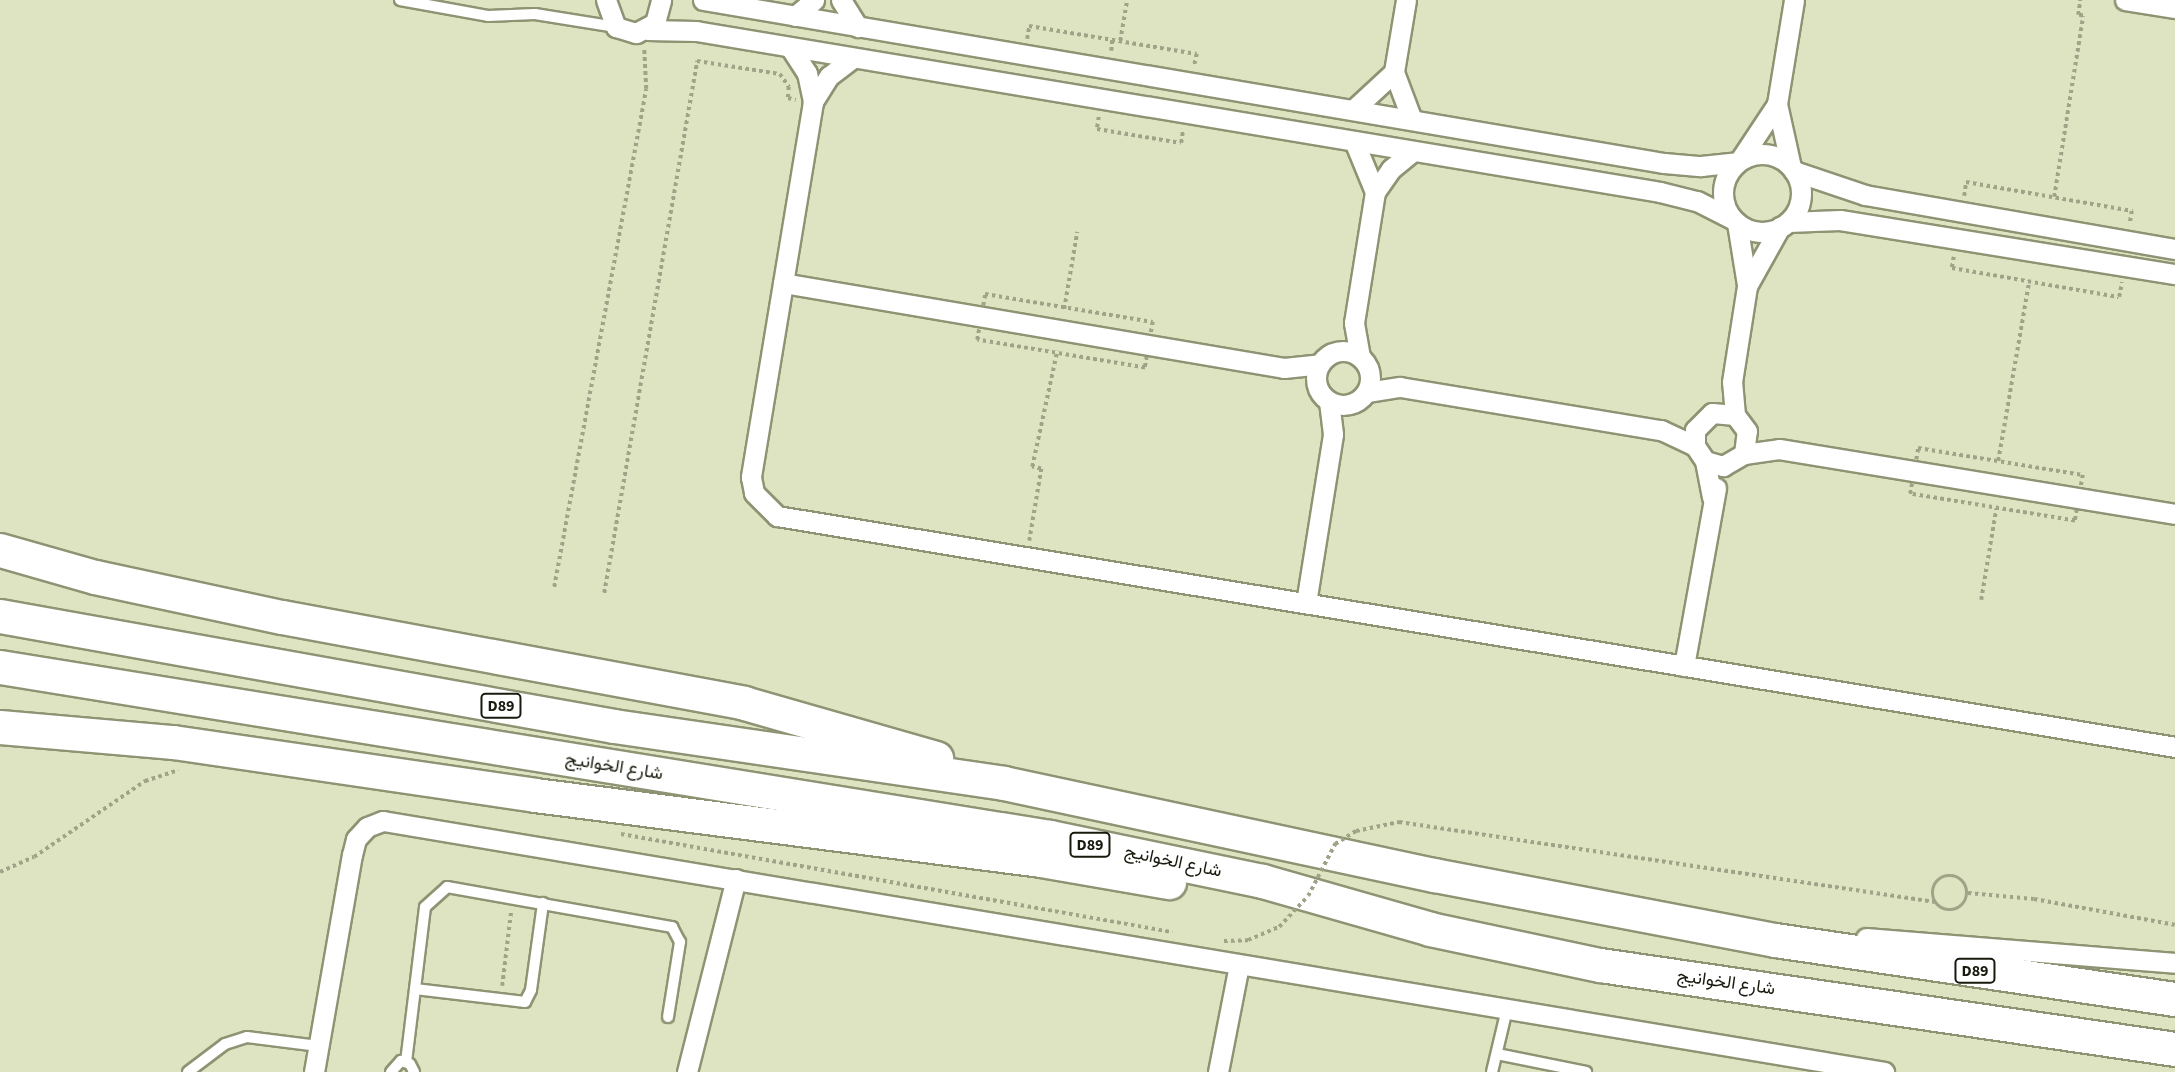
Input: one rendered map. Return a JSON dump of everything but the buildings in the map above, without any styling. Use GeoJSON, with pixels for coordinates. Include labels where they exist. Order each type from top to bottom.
{"type":"FeatureCollection","features":[{"type":"Feature","properties":{"kind":"highway"},"geometry":{"type":"LineString","coordinates":[[0,550],[95,577],[282,617],[744,703],[875,739],[1004,783]]}},
{"type":"Feature","properties":{"kind":"highway","name":"D89"},"geometry":{"type":"LineString","coordinates":[[0,616],[614,726],[1004,783],[1434,875],[1775,940],[2175,999]]}},
{"type":"Feature","properties":{"kind":"highway","name":"شارع الخوانيج"},"geometry":{"type":"LineString","coordinates":[[0,667],[1050,837],[1262,881],[1430,929],[1600,965],[2175,1049]]}},
{"type":"Feature","properties":{"kind":"highway"},"geometry":{"type":"LineString","coordinates":[[0,727],[173,742],[535,795],[1041,860],[1165,882],[1262,881]]}},
{"type":"Feature","properties":{"kind":"street"},"geometry":{"type":"LineString","coordinates":[[606,0],[616,27],[642,32],[696,31],[1679,195],[1762,232],[1784,225],[1840,220],[2175,274]]}},
{"type":"Feature","properties":{"kind":"street"},"geometry":{"type":"LineString","coordinates":[[642,32],[661,13],[661,0]]}},
{"type":"Feature","properties":{"kind":"street"},"geometry":{"type":"LineString","coordinates":[[703,0],[1683,166],[1739,161],[1766,155],[1846,191],[2175,249]]}},
{"type":"Feature","properties":{"kind":"street"},"geometry":{"type":"LineString","coordinates":[[795,16],[814,0]]}},
{"type":"Feature","properties":{"kind":"street"},"geometry":{"type":"LineString","coordinates":[[841,0],[858,27]]}},
{"type":"Feature","properties":{"kind":"street"},"geometry":{"type":"LineString","coordinates":[[1406,0],[1394,72],[1412,120]]}},
{"type":"Feature","properties":{"kind":"street"},"geometry":{"type":"LineString","coordinates":[[1747,286],[1800,197],[1777,104],[1794,0]]}},
{"type":"Feature","properties":{"kind":"street"},"geometry":{"type":"LineString","coordinates":[[2125,0],[2175,8]]}},
{"type":"Feature","properties":{"kind":"street"},"geometry":{"type":"LineString","coordinates":[[790,47],[807,73],[813,102],[751,477],[764,507],[793,519],[2175,747]]}},
{"type":"Feature","properties":{"kind":"street"},"geometry":{"type":"LineString","coordinates":[[813,102],[829,76],[853,58]]}},
{"type":"Feature","properties":{"kind":"street"},"geometry":{"type":"LineString","coordinates":[[1353,110],[1394,72]]}},
{"type":"Feature","properties":{"kind":"street"},"geometry":{"type":"LineString","coordinates":[[1684,666],[1712,498],[1737,459],[1741,423],[1731,382],[1747,286],[1734,220],[1723,189],[1777,104]]}},
{"type":"Feature","properties":{"kind":"street"},"geometry":{"type":"LineString","coordinates":[[1354,141],[1375,191]]}},
{"type":"Feature","properties":{"kind":"street"},"geometry":{"type":"LineString","coordinates":[[1367,391],[1365,363],[1354,323],[1375,191],[1391,169],[1413,151]]}},
{"type":"Feature","properties":{"kind":"street"},"geometry":{"type":"LineString","coordinates":[[783,283],[1284,368],[1317,384],[1329,401],[1333,434],[1306,603]]}},
{"type":"Feature","properties":{"kind":"street"},"geometry":{"type":"LineString","coordinates":[[1317,384],[1327,358],[1354,323]]}},
{"type":"Feature","properties":{"kind":"street"},"geometry":{"type":"LineString","coordinates":[[1284,368],[1327,358],[1365,363],[1400,387]]}},
{"type":"Feature","properties":{"kind":"street"},"geometry":{"type":"LineString","coordinates":[[1712,498],[1700,453],[1705,419],[1731,382]]}},
{"type":"Feature","properties":{"kind":"street"},"geometry":{"type":"LineString","coordinates":[[1333,434],[1350,404],[1367,391],[1400,387],[1661,430],[1700,453],[1737,459],[1779,449],[2175,514]]}},
{"type":"Feature","properties":{"kind":"street"},"geometry":{"type":"LineString","coordinates":[[1329,401],[1350,404]]}},
{"type":"Feature","properties":{"kind":"street"},"geometry":{"type":"LineString","coordinates":[[1661,430],[1705,419],[1741,423],[1779,449]]}},
{"type":"Feature","properties":{"kind":"street"},"geometry":{"type":"LineString","coordinates":[[314,1072],[356,839],[367,827],[383,821],[1884,1072]]}},
{"type":"Feature","properties":{"kind":"street"},"geometry":{"type":"LineString","coordinates":[[687,1072],[736,879]]}},
{"type":"Feature","properties":{"kind":"street"},"geometry":{"type":"LineString","coordinates":[[1775,940],[1825,935],[2175,963]]}},
{"type":"Feature","properties":{"kind":"street"},"geometry":{"type":"LineString","coordinates":[[1218,1072],[1239,965]]}},
{"type":"Feature","properties":{"kind":"lane"},"geometry":{"type":"LineString","coordinates":[[401,0],[488,16],[535,15],[616,27]]}},
{"type":"Feature","properties":{"kind":"lane"},"geometry":{"type":"LineString","coordinates":[[414,1072],[406,1062],[423,917],[430,898],[447,887],[672,927],[680,942],[668,1017]]}},
{"type":"Feature","properties":{"kind":"lane"},"geometry":{"type":"LineString","coordinates":[[415,989],[518,1004],[529,997],[543,903]]}},
{"type":"Feature","properties":{"kind":"lane"},"geometry":{"type":"LineString","coordinates":[[1492,1072],[1507,1009]]}},
{"type":"Feature","properties":{"kind":"lane"},"geometry":{"type":"LineString","coordinates":[[187,1072],[225,1044],[247,1037],[318,1046]]}},
{"type":"Feature","properties":{"kind":"lane"},"geometry":{"type":"LineString","coordinates":[[1497,1054],[1586,1072]]}},
{"type":"Feature","properties":{"kind":"lane"},"geometry":{"type":"LineString","coordinates":[[391,1072],[396,1063],[406,1062]]}},
{"type":"Feature","properties":{"kind":"path"},"geometry":{"type":"LineString","coordinates":[[1120,41],[1127,0]]}},
{"type":"Feature","properties":{"kind":"path"},"geometry":{"type":"LineString","coordinates":[[2054,197],[2083,16],[2078,15],[2080,0]]}},
{"type":"Feature","properties":{"kind":"path"},"geometry":{"type":"LineString","coordinates":[[554,587],[646,89],[646,53],[642,32]]}},
{"type":"Feature","properties":{"kind":"path"},"geometry":{"type":"LineString","coordinates":[[604,593],[697,61],[780,74],[789,87],[788,98],[813,102]]}},
{"type":"Feature","properties":{"kind":"path"},"geometry":{"type":"LineString","coordinates":[[1961,212],[1966,182],[2054,197],[2132,211],[2128,241]]}},
{"type":"Feature","properties":{"kind":"path"},"geometry":{"type":"LineString","coordinates":[[1026,558],[1041,469],[1032,467],[1077,232]]}},
{"type":"Feature","properties":{"kind":"path"},"geometry":{"type":"LineString","coordinates":[[1957,239],[1952,268],[2119,297],[2124,266]]}},
{"type":"Feature","properties":{"kind":"path"},"geometry":{"type":"LineString","coordinates":[[1998,461],[2029,281]]}},
{"type":"Feature","properties":{"kind":"path"},"geometry":{"type":"LineString","coordinates":[[1981,600],[2004,462]]}},
{"type":"Feature","properties":{"kind":"path"},"geometry":{"type":"LineString","coordinates":[[1279,927],[1308,896],[1335,844],[1356,831],[1399,822],[1935,902],[1944,909],[1955,910],[1965,904],[1968,892],[1959,878],[1947,876],[1934,886],[1935,902]]}},
{"type":"Feature","properties":{"kind":"path"},"geometry":{"type":"LineString","coordinates":[[1968,892],[2034,899],[2175,925]]}},
{"type":"Feature","properties":{"kind":"path"},"geometry":{"type":"LineString","coordinates":[[500,1002],[512,897]]}}]}
